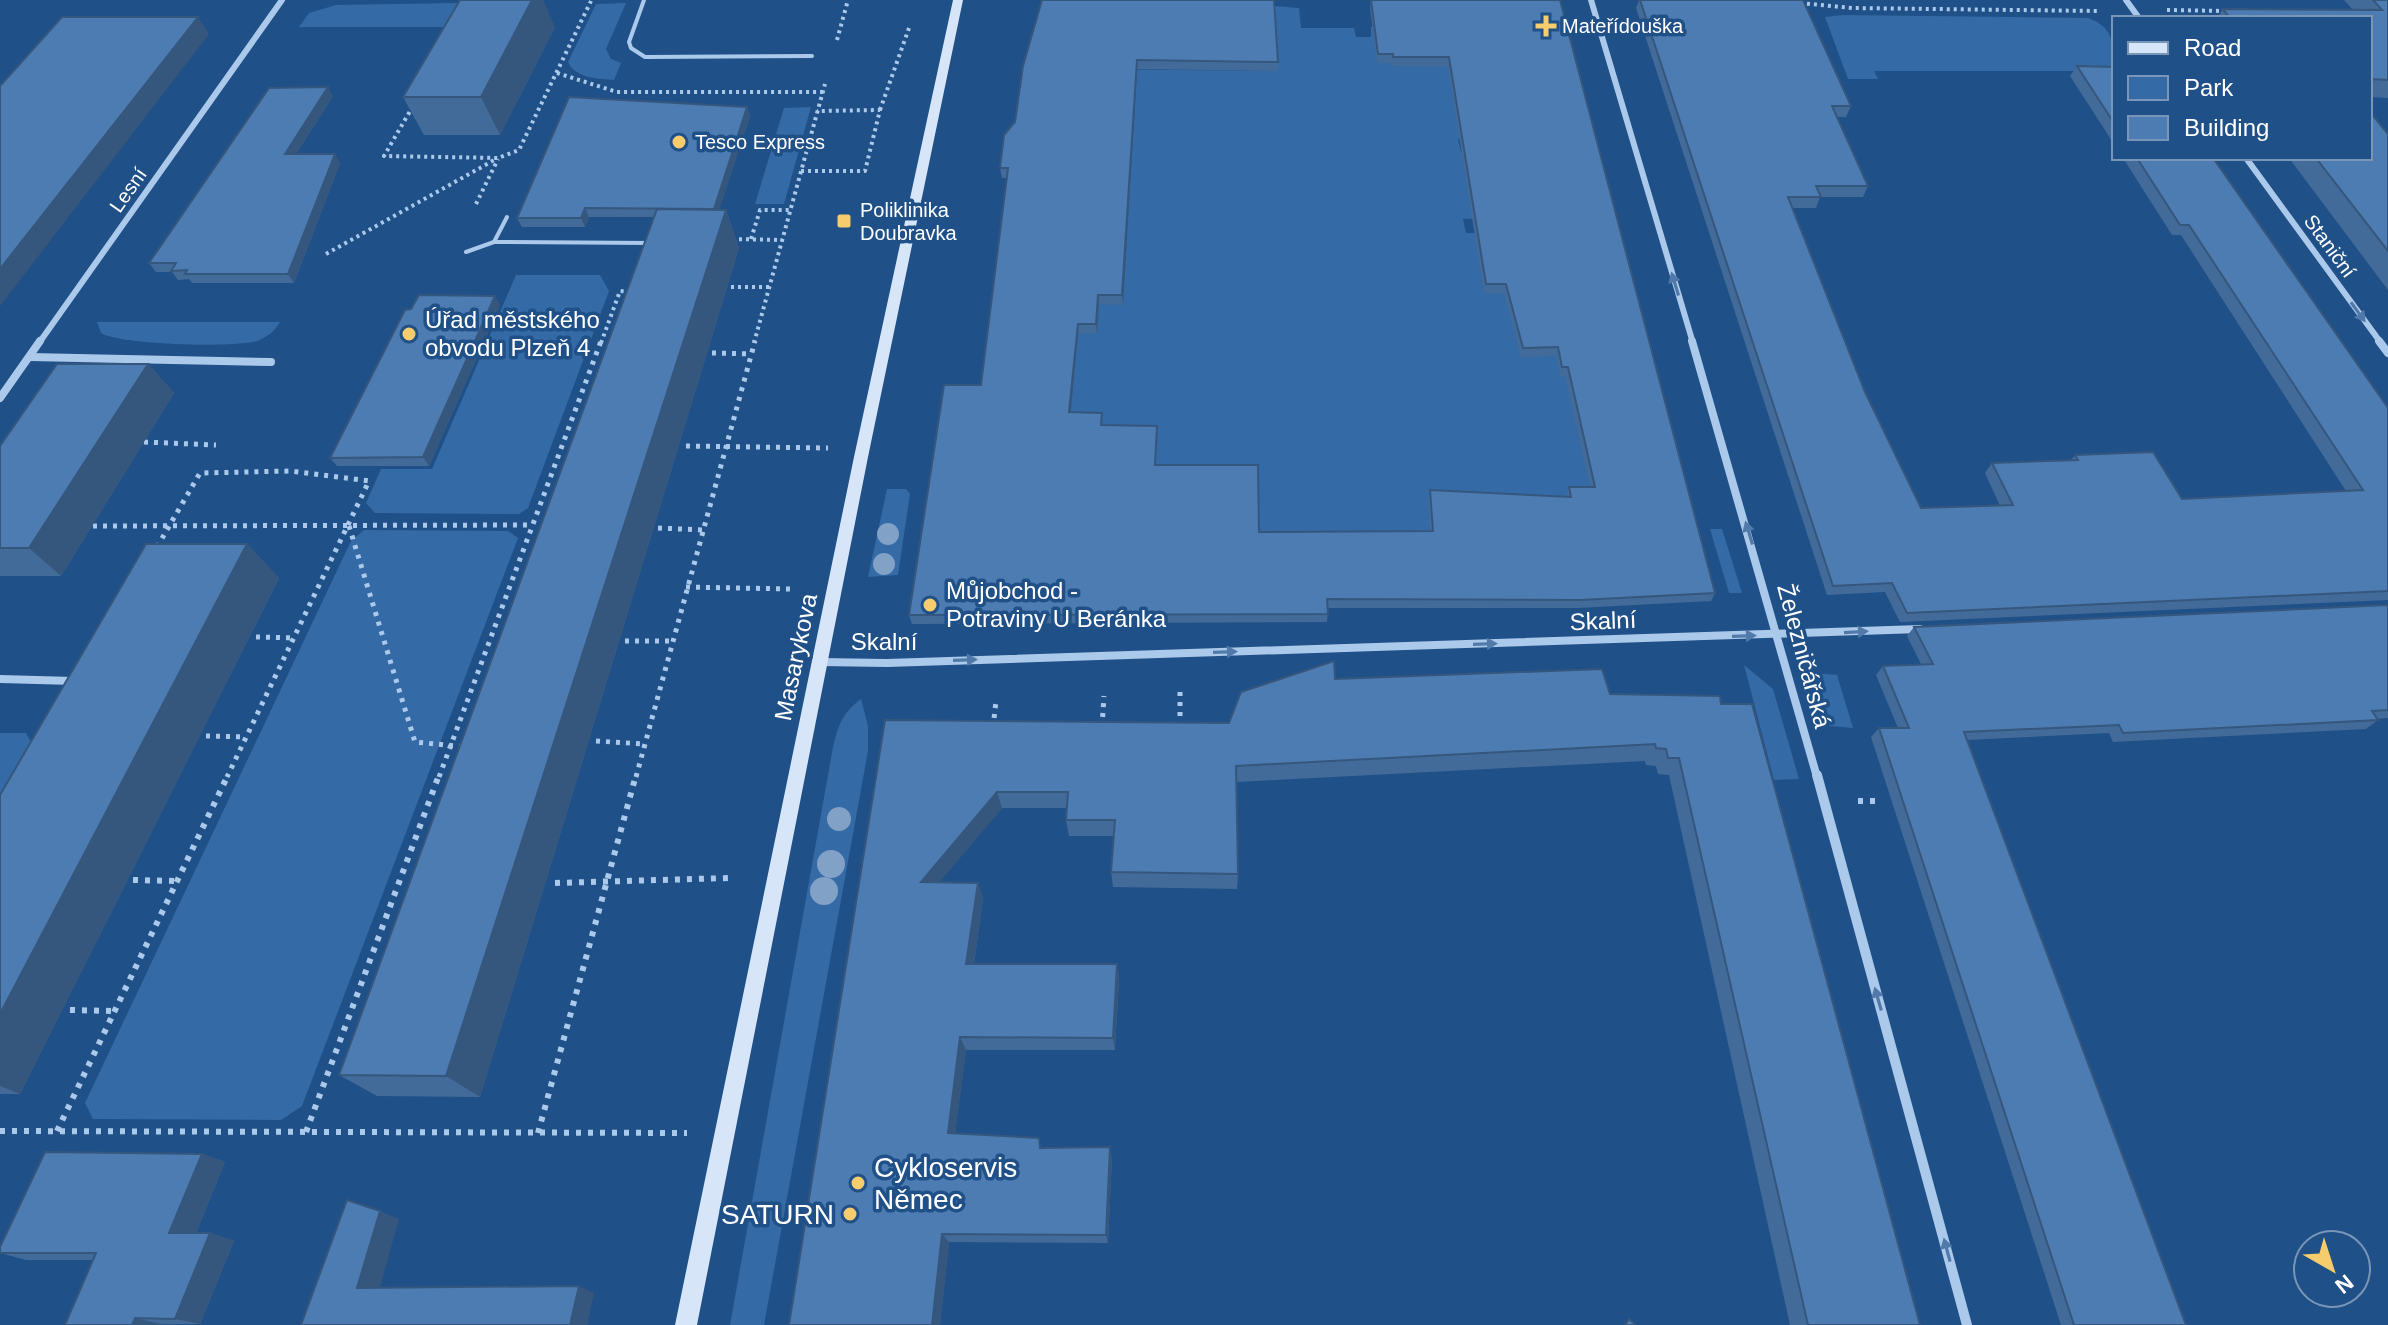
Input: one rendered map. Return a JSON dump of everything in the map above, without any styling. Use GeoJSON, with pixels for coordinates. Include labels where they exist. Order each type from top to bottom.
{"type":"FeatureCollection","features":[{"type":"Feature","properties":{"kind":"main road","name":"Masarykova"},"geometry":{"type":"LineString","coordinates":[[686,1325],[819,662],[958,0]]}},
{"type":"Feature","properties":{"kind":"street","name":"Lesní"},"geometry":{"type":"LineString","coordinates":[[0,398],[282,0]]}},
{"type":"Feature","properties":{"kind":"street","name":"Železničářská"},"geometry":{"type":"LineString","coordinates":[[1591,0],[1778,635],[1967,1325]]}},
{"type":"Feature","properties":{"kind":"street"},"geometry":{"type":"LineString","coordinates":[[2126,0],[2138,16]]}},
{"type":"Feature","properties":{"kind":"street","name":"Staniční"},"geometry":{"type":"LineString","coordinates":[[2247,160],[2388,353]]}},
{"type":"Feature","properties":{"kind":"street"},"geometry":{"type":"LineString","coordinates":[[30,357],[271,362]]}},
{"type":"Feature","properties":{"kind":"street","name":"Skalní"},"geometry":{"type":"LineString","coordinates":[[819,662],[887,663],[1934,628]]}},
{"type":"Feature","properties":{"kind":"street"},"geometry":{"type":"LineString","coordinates":[[0,679],[79,681]]}},
{"type":"Feature","properties":{"kind":"lane"},"geometry":{"type":"LineString","coordinates":[[644,0],[629,42],[631,48],[645,57],[812,56]]}},
{"type":"Feature","properties":{"kind":"lane"},"geometry":{"type":"LineString","coordinates":[[494,242],[507,217]]}},
{"type":"Feature","properties":{"kind":"lane"},"geometry":{"type":"LineString","coordinates":[[466,252],[494,242],[658,243]]}},
{"type":"Feature","properties":{"kind":"path"},"geometry":{"type":"LineString","coordinates":[[834,50],[848,0]]}},
{"type":"Feature","properties":{"kind":"path"},"geometry":{"type":"LineString","coordinates":[[2051,0],[2057,10]]}},
{"type":"Feature","properties":{"kind":"path"},"geometry":{"type":"LineString","coordinates":[[326,254],[498,158],[519,150],[591,1]]}},
{"type":"Feature","properties":{"kind":"path"},"geometry":{"type":"LineString","coordinates":[[1789,3],[1852,8],[2230,11]]}},
{"type":"Feature","properties":{"kind":"path"},"geometry":{"type":"LineString","coordinates":[[801,171],[865,171],[880,110],[909,28]]}},
{"type":"Feature","properties":{"kind":"path"},"geometry":{"type":"LineString","coordinates":[[538,1133],[825,82]]}},
{"type":"Feature","properties":{"kind":"path"},"geometry":{"type":"LineString","coordinates":[[419,95],[384,156],[498,158]]}},
{"type":"Feature","properties":{"kind":"path"},"geometry":{"type":"LineString","coordinates":[[412,107],[427,107]]}},
{"type":"Feature","properties":{"kind":"path"},"geometry":{"type":"LineString","coordinates":[[817,111],[880,110]]}},
{"type":"Feature","properties":{"kind":"path"},"geometry":{"type":"LineString","coordinates":[[751,239],[760,210],[790,210]]}},
{"type":"Feature","properties":{"kind":"path"},"geometry":{"type":"LineString","coordinates":[[721,238],[782,240]]}},
{"type":"Feature","properties":{"kind":"path"},"geometry":{"type":"LineString","coordinates":[[306,1132],[620,291],[636,292],[658,243]]}},
{"type":"Feature","properties":{"kind":"path"},"geometry":{"type":"LineString","coordinates":[[731,287],[769,287]]}},
{"type":"Feature","properties":{"kind":"path"},"geometry":{"type":"LineString","coordinates":[[712,353],[751,354]]}},
{"type":"Feature","properties":{"kind":"path"},"geometry":{"type":"LineString","coordinates":[[595,357],[608,357]]}},
{"type":"Feature","properties":{"kind":"path"},"geometry":{"type":"LineString","coordinates":[[144,442],[216,445]]}},
{"type":"Feature","properties":{"kind":"path"},"geometry":{"type":"LineString","coordinates":[[686,446],[833,448]]}},
{"type":"Feature","properties":{"kind":"path"},"geometry":{"type":"LineString","coordinates":[[560,450],[574,450]]}},
{"type":"Feature","properties":{"kind":"path"},"geometry":{"type":"LineString","coordinates":[[57,1131],[369,481],[291,471],[200,473],[155,550]]}},
{"type":"Feature","properties":{"kind":"path"},"geometry":{"type":"LineString","coordinates":[[348,525],[415,742],[449,748],[479,747]]}},
{"type":"Feature","properties":{"kind":"path"},"geometry":{"type":"LineString","coordinates":[[93,526],[533,525]]}},
{"type":"Feature","properties":{"kind":"path"},"geometry":{"type":"LineString","coordinates":[[658,528],[703,530]]}},
{"type":"Feature","properties":{"kind":"path"},"geometry":{"type":"LineString","coordinates":[[686,587],[790,589]]}},
{"type":"Feature","properties":{"kind":"path"},"geometry":{"type":"LineString","coordinates":[[256,637],[295,638]]}},
{"type":"Feature","properties":{"kind":"path"},"geometry":{"type":"LineString","coordinates":[[625,641],[672,641]]}},
{"type":"Feature","properties":{"kind":"path"},"geometry":{"type":"LineString","coordinates":[[488,643],[501,643]]}},
{"type":"Feature","properties":{"kind":"path"},"geometry":{"type":"LineString","coordinates":[[1180,692],[1180,733]]}},
{"type":"Feature","properties":{"kind":"path"},"geometry":{"type":"LineString","coordinates":[[1102,736],[1104,696]]}},
{"type":"Feature","properties":{"kind":"path"},"geometry":{"type":"LineString","coordinates":[[993,734],[996,701]]}},
{"type":"Feature","properties":{"kind":"path"},"geometry":{"type":"LineString","coordinates":[[206,736],[246,737]]}},
{"type":"Feature","properties":{"kind":"path"},"geometry":{"type":"LineString","coordinates":[[596,741],[644,744]]}},
{"type":"Feature","properties":{"kind":"path"},"geometry":{"type":"LineString","coordinates":[[555,883],[729,878]]}},
{"type":"Feature","properties":{"kind":"path"},"geometry":{"type":"LineString","coordinates":[[133,880],[177,881]]}},
{"type":"Feature","properties":{"kind":"path"},"geometry":{"type":"LineString","coordinates":[[70,1010],[115,1011]]}},
{"type":"Feature","properties":{"kind":"path"},"geometry":{"type":"LineString","coordinates":[[0,1131],[724,1133]]}},
{"type":"Feature","properties":{"kind":"green space"},"geometry":{"type":"Polygon","coordinates":[[[456,3],[461,8],[450,27],[299,27],[309,13],[336,5],[456,3]]]}},
{"type":"Feature","properties":{"kind":"green space"},"geometry":{"type":"Polygon","coordinates":[[[626,3],[606,49],[611,59],[621,63],[614,80],[588,77],[576,71],[568,62],[596,4],[626,3]]]}},
{"type":"Feature","properties":{"kind":"green space"},"geometry":{"type":"Polygon","coordinates":[[[1274,6],[1299,8],[1301,28],[1354,28],[1356,37],[1371,37],[1371,27],[1387,27],[1377,62],[1392,63],[1392,66],[1440,42],[1523,138],[1458,139],[1461,152],[1481,152],[1570,376],[1631,456],[1558,538],[1258,540],[1101,446],[1102,422],[1048,421],[1092,69],[1277,71],[1274,6]],[[1507,218],[1463,219],[1466,233],[1509,233],[1507,218]]]}},
{"type":"Feature","properties":{"kind":"green space"},"geometry":{"type":"Polygon","coordinates":[[[1825,17],[2088,18],[2108,32],[2112,42],[2112,71],[1874,71],[1878,79],[1848,79],[1825,17]]]}},
{"type":"Feature","properties":{"kind":"green space"},"geometry":{"type":"Polygon","coordinates":[[[811,107],[784,204],[755,204],[784,108],[811,107]]]}},
{"type":"Feature","properties":{"kind":"green space"},"geometry":{"type":"Polygon","coordinates":[[[516,275],[600,275],[609,291],[528,508],[519,514],[375,513],[366,503],[381,469],[432,469],[516,275]]]}},
{"type":"Feature","properties":{"kind":"green space"},"geometry":{"type":"Polygon","coordinates":[[[97,322],[280,322],[257,341],[203,345],[153,343],[113,337],[101,333],[97,322]]]}},
{"type":"Feature","properties":{"kind":"green space"},"geometry":{"type":"Polygon","coordinates":[[[887,489],[906,489],[910,494],[898,575],[868,577],[887,489]]]}},
{"type":"Feature","properties":{"kind":"green space"},"geometry":{"type":"Polygon","coordinates":[[[1710,529],[1722,529],[1742,593],[1729,593],[1710,529]]]}},
{"type":"Feature","properties":{"kind":"green space"},"geometry":{"type":"Polygon","coordinates":[[[364,530],[508,531],[518,538],[302,1106],[281,1120],[93,1119],[85,1103],[351,541],[364,530]]]}},
{"type":"Feature","properties":{"kind":"green space"},"geometry":{"type":"Polygon","coordinates":[[[1744,665],[1773,689],[1799,779],[1774,780],[1744,665]]]}},
{"type":"Feature","properties":{"kind":"green space"},"geometry":{"type":"Polygon","coordinates":[[[1815,673],[1837,675],[1853,728],[1829,726],[1815,673]]]}},
{"type":"Feature","properties":{"kind":"green space"},"geometry":{"type":"Polygon","coordinates":[[[861,699],[868,726],[868,751],[764,1325],[730,1325],[833,747],[842,720],[861,699]]]}},
{"type":"Feature","properties":{"kind":"green space"},"geometry":{"type":"Polygon","coordinates":[[[0,733],[26,733],[33,746],[0,796],[0,733]]]}},
{"type":"Feature","properties":{"kind":"building"},"geometry":{"type":"Polygon","coordinates":[[[460,0],[532,0],[481,97],[403,97],[460,0]]]}},
{"type":"Feature","properties":{"kind":"building"},"geometry":{"type":"Polygon","coordinates":[[[1042,0],[1274,0],[1278,62],[1137,60],[1122,295],[1098,295],[1096,324],[1078,324],[1069,412],[1102,413],[1101,425],[1157,426],[1155,465],[1258,465],[1259,532],[1433,531],[1430,490],[1571,497],[1569,487],[1595,487],[1568,367],[1562,367],[1558,347],[1523,348],[1506,284],[1486,284],[1449,57],[1378,54],[1371,0],[1560,0],[1715,593],[1581,600],[1327,599],[1328,614],[909,615],[944,385],[981,385],[1008,168],[1000,168],[1004,135],[1015,122],[1023,66],[1042,0]]]}},
{"type":"Feature","properties":{"kind":"building"},"geometry":{"type":"Polygon","coordinates":[[[1640,0],[1803,0],[1851,106],[1832,106],[1868,186],[1816,186],[1821,197],[1788,197],[1865,392],[1921,508],[2013,505],[1992,463],[2078,460],[2075,455],[2153,452],[2182,499],[2363,490],[2189,225],[2180,225],[2138,160],[2214,160],[2388,408],[2388,591],[1907,613],[1892,583],[1833,586],[1640,0]]]}},
{"type":"Feature","properties":{"kind":"building"},"geometry":{"type":"Polygon","coordinates":[[[2373,0],[2388,0],[2388,80],[2372,79],[2372,16],[2228,16],[2223,9],[2382,10],[2373,0]]]}},
{"type":"Feature","properties":{"kind":"building"},"geometry":{"type":"Polygon","coordinates":[[[62,17],[198,17],[0,269],[0,86],[62,17]]]}},
{"type":"Feature","properties":{"kind":"building"},"geometry":{"type":"Polygon","coordinates":[[[2077,66],[2112,67],[2112,120],[2077,66]]]}},
{"type":"Feature","properties":{"kind":"building"},"geometry":{"type":"Polygon","coordinates":[[[328,87],[285,154],[335,154],[288,274],[185,274],[187,270],[171,271],[176,263],[149,263],[269,88],[328,87]]]}},
{"type":"Feature","properties":{"kind":"building"},"geometry":{"type":"Polygon","coordinates":[[[569,97],[747,107],[714,209],[585,208],[581,218],[517,218],[569,97]]]}},
{"type":"Feature","properties":{"kind":"building"},"geometry":{"type":"Polygon","coordinates":[[[2372,114],[2388,134],[2388,251],[2318,160],[2372,160],[2372,114]]]}},
{"type":"Feature","properties":{"kind":"building"},"geometry":{"type":"Polygon","coordinates":[[[657,209],[726,210],[446,1076],[339,1075],[657,209]]]}},
{"type":"Feature","properties":{"kind":"building"},"geometry":{"type":"Polygon","coordinates":[[[419,295],[495,296],[423,457],[330,458],[405,310],[411,309],[419,295]]]}},
{"type":"Feature","properties":{"kind":"building"},"geometry":{"type":"Polygon","coordinates":[[[57,364],[148,364],[29,548],[0,548],[0,446],[57,364]]]}},
{"type":"Feature","properties":{"kind":"building"},"geometry":{"type":"Polygon","coordinates":[[[146,544],[247,544],[0,1014],[0,795],[146,544]]]}},
{"type":"Feature","properties":{"kind":"building"},"geometry":{"type":"Polygon","coordinates":[[[2388,605],[2388,710],[2372,711],[2378,720],[2123,733],[2119,725],[1964,732],[2186,1325],[2074,1325],[1879,728],[1909,728],[1883,666],[1933,664],[1914,627],[2388,605]]]}},
{"type":"Feature","properties":{"kind":"building"},"geometry":{"type":"Polygon","coordinates":[[[1334,661],[1335,679],[1602,669],[1610,694],[1720,696],[1721,704],[1752,704],[1920,1325],[1808,1325],[1679,758],[1668,758],[1666,749],[1656,748],[1655,744],[1236,766],[1238,874],[1111,872],[1115,820],[1066,820],[1068,792],[997,792],[921,882],[978,883],[966,964],[1117,964],[1113,1038],[960,1037],[948,1133],[1039,1138],[1040,1148],[1110,1147],[1106,1235],[942,1234],[932,1325],[789,1325],[885,720],[1229,723],[1241,692],[1334,661]]]}},
{"type":"Feature","properties":{"kind":"building"},"geometry":{"type":"Polygon","coordinates":[[[45,1152],[202,1154],[169,1233],[210,1233],[175,1319],[135,1318],[132,1325],[65,1325],[96,1253],[0,1253],[0,1247],[45,1152]]]}},
{"type":"Feature","properties":{"kind":"building"},"geometry":{"type":"Polygon","coordinates":[[[347,1200],[380,1211],[357,1288],[579,1286],[570,1325],[301,1325],[347,1200]]]}},
{"type":"Feature","properties":{"kind":"place","name":"Mateřídouška"},"geometry":{"type":"Point","coordinates":[1546,26]}},
{"type":"Feature","properties":{"kind":"place","name":"Tesco Express"},"geometry":{"type":"Point","coordinates":[679,142]}},
{"type":"Feature","properties":{"kind":"place","name":"Poliklinika Doubravka"},"geometry":{"type":"Point","coordinates":[844,221]}},
{"type":"Feature","properties":{"kind":"place","name":"Úřad městského obvodu Plzeň 4"},"geometry":{"type":"Point","coordinates":[409,334]}},
{"type":"Feature","properties":{"kind":"place","name":"Můjobchod - Potraviny U Beránka"},"geometry":{"type":"Point","coordinates":[930,605]}},
{"type":"Feature","properties":{"kind":"place","name":"Cykloservis Němec"},"geometry":{"type":"Point","coordinates":[858,1183]}},
{"type":"Feature","properties":{"kind":"place","name":"SATURN"},"geometry":{"type":"Point","coordinates":[850,1214]}}]}
